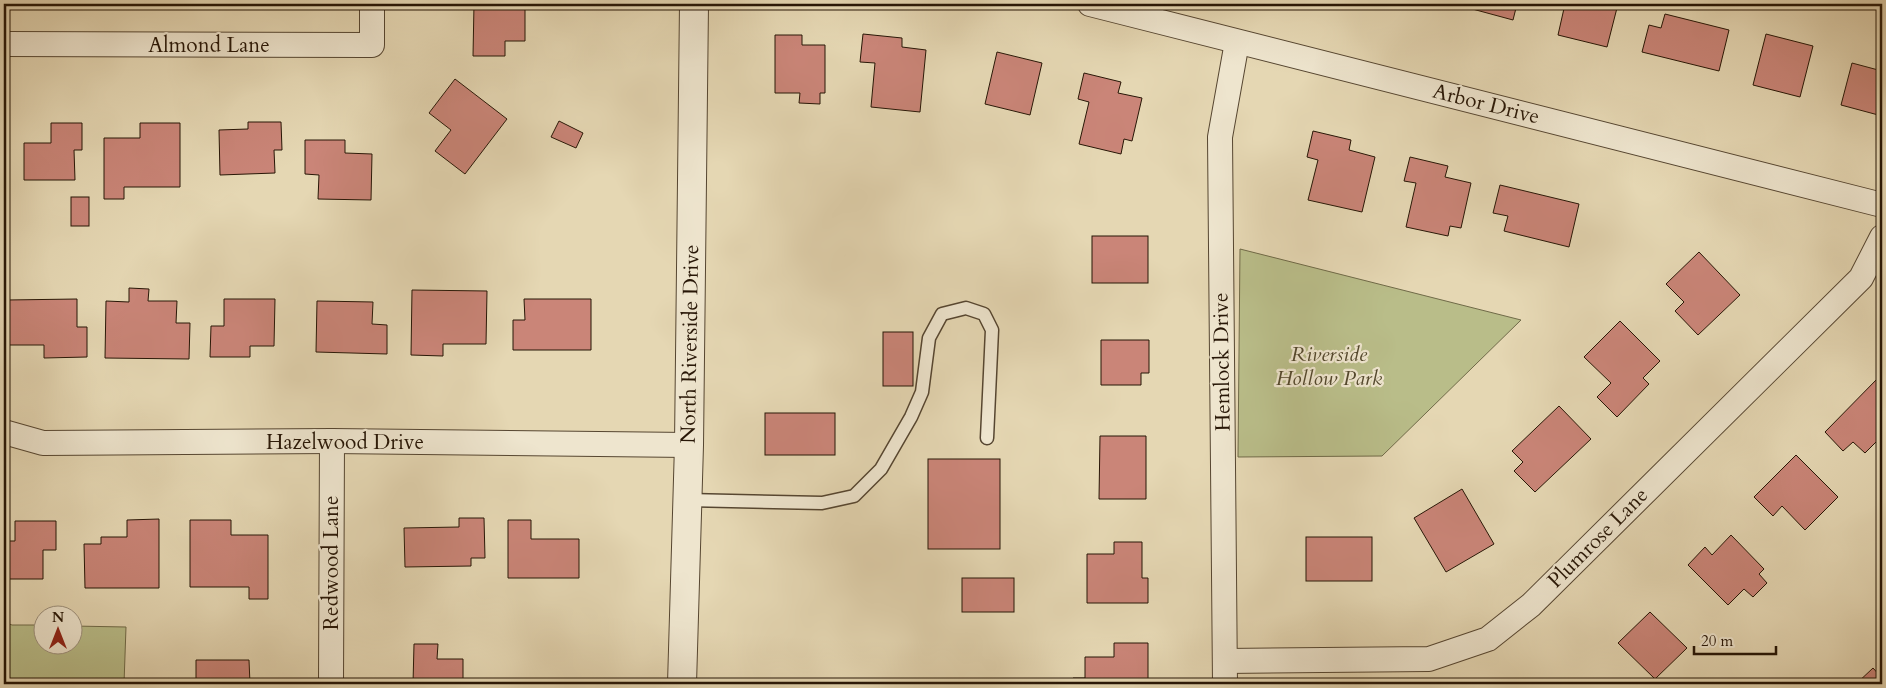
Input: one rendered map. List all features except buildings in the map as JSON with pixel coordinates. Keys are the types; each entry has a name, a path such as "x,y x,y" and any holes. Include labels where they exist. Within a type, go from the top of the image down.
{"street":[{"name":"Almond Lane","path":"4,44 372,45 372,4"},
{"name":"North Riverside Drive","path":"682,684 689,445 694,4"},
{"name":"Arbor Drive","path":"1090,4 1882,205"},
{"name":"Hemlock Drive","path":"1225,684 1220,137 1237,42"},
{"name":"Plumrose Lane","path":"1225,661 1429,660 1488,639 1531,605 1861,278 1882,237"},
{"name":"Hazelwood Drive","path":"4,432 43,444 332,441 689,445"},
{"name":"Redwood Lane","path":"331,684 332,441"}],"lane":[{"path":"687,500 822,503 854,496 881,468 911,418 922,392 929,338 942,314 966,308 984,314 992,330 987,438"}],"green space":[{"name":"Riverside Hollow Park","path":"1240,249 1521,320 1382,456 1238,457"},
{"path":"4,622 12,625 32,625 32,656 82,656 82,626 126,627 124,684 4,684"}]}
